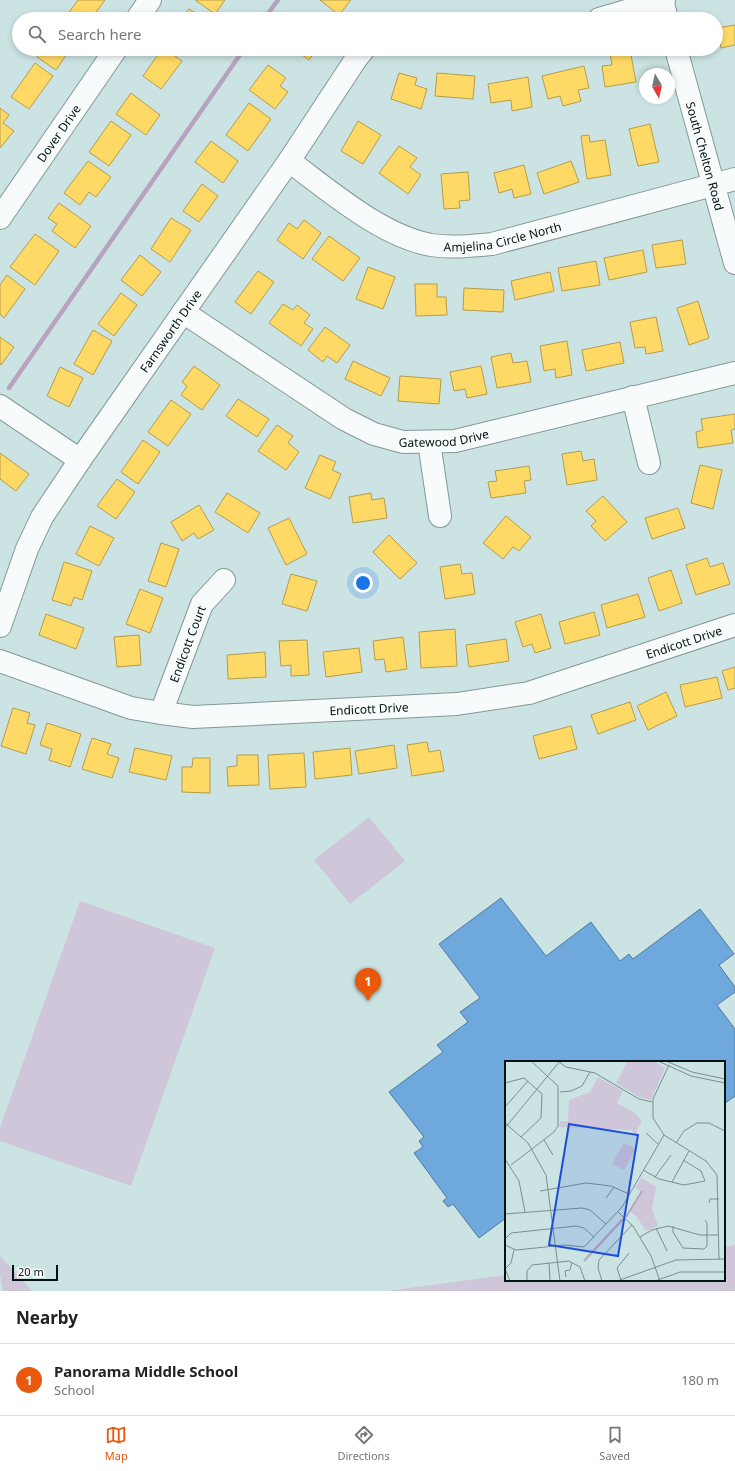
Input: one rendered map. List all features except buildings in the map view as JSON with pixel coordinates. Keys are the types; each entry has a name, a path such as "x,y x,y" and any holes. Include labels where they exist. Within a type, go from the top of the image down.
{"street":[{"path":"142,12 150,0"},
{"path":"632,12 664,5"},
{"name":"Dover Drive","path":"0,218 111,56"},
{"name":"Farnsworth Drive","path":"0,626 27,549 42,517 80,460 289,161 358,56"},
{"name":"South Chelton Road","path":"678,56 735,263"},
{"name":"Amjelina Circle North","path":"289,161 363,215 403,237 430,245 458,247 492,244 735,179"},
{"name":"Gatewood Drive","path":"183,312 344,419 374,434 403,442 455,441 735,373"},
{"path":"633,397 649,463"},
{"path":"0,406 80,460"},
{"path":"429,442 440,516"},
{"name":"Endicott Court","path":"161,713 202,604 224,580"},
{"name":"Endicott Drive","path":"0,661 131,708 193,717 457,704 494,699 528,693 735,625"}],"shaded area":[{"path":"369,817 405,861 350,904 314,860"},
{"path":"80,901 215,948 131,1186 0,1141 0,1128"},
{"path":"735,1245 735,1291 387,1291 505,1275 505,1281 725,1281 725,1247"},
{"path":"0,1256 32,1291 3,1291 0,1274"}],"waterway":[{"path":"269,12 278,0"},
{"path":"9,388 239,56"}],"place":[{"name":"Panorama Middle School","path":"368,1001"}]}
